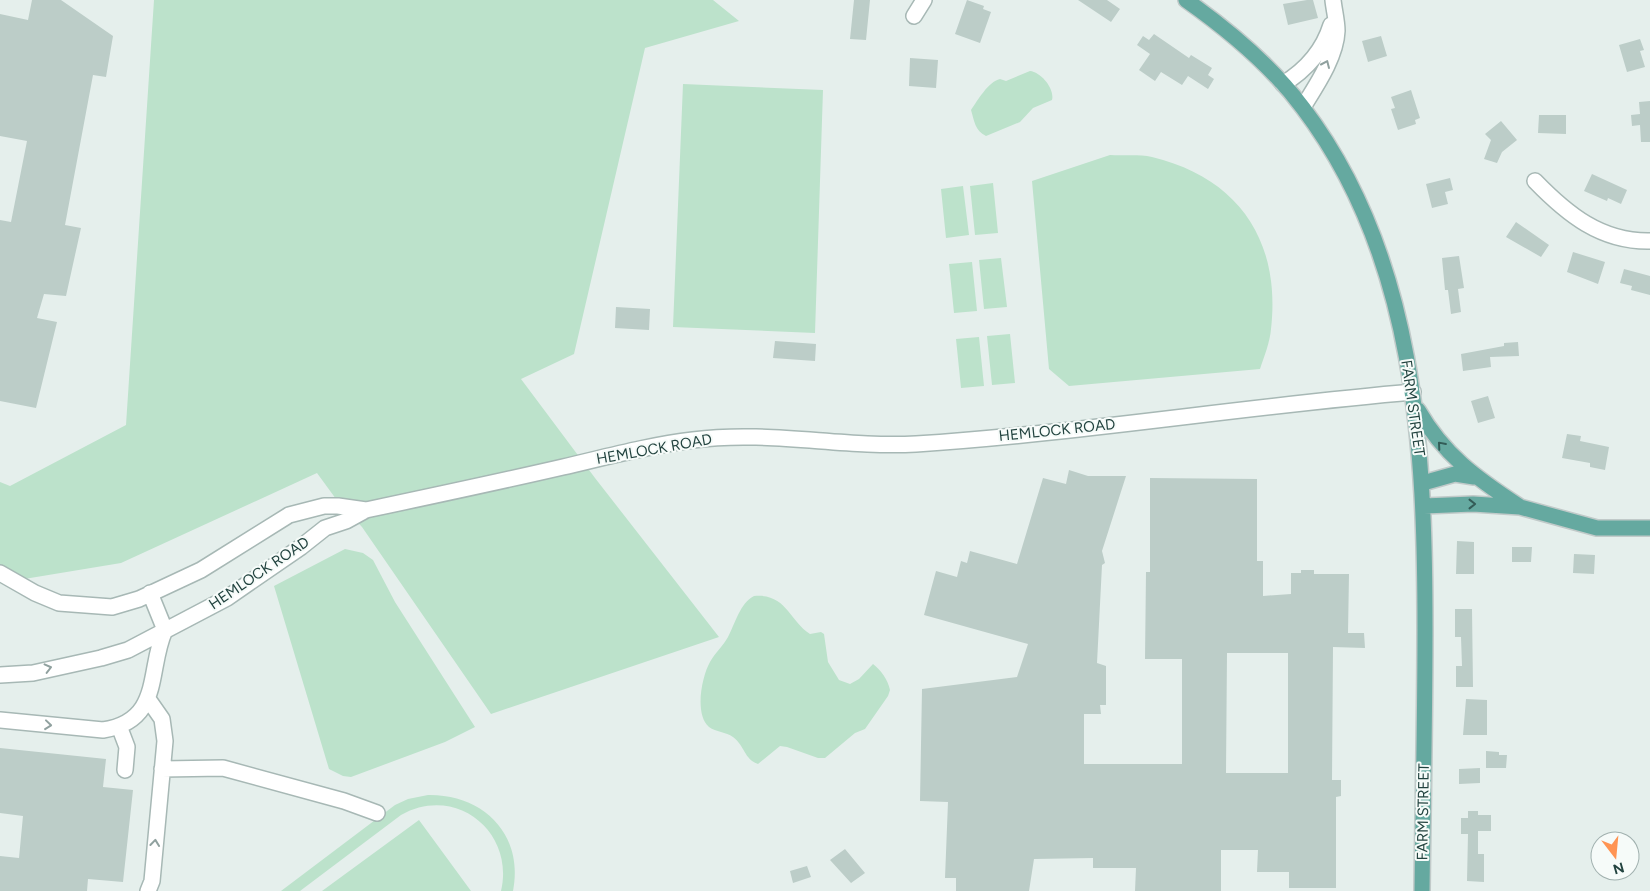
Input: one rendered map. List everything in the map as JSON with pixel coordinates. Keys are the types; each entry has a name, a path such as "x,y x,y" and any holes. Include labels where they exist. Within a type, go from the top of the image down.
{"main road":[{"name":"FARM STREET","path":"1186,0 1236,37 1283,84 1302,107 1348,178 1374,238 1393,295 1414,398 1423,482 1425,695 1422,891"},
{"path":"1414,398 1436,439 1475,477 1520,507"},
{"path":"1423,482 1455,474 1475,477"},
{"path":"1424,506 1473,504 1520,507 1598,528 1650,528"}],"street":[{"path":"914,16 924,0"},
{"path":"1283,84 1303,70 1319,50 1330,28 1333,6"},
{"path":"1302,107 1316,87 1334,45 1337,27 1333,6"},
{"path":"1535,181 1571,215 1596,230 1626,239 1650,241"},
{"name":"HEMLOCK ROAD","path":"0,675 33,672 101,658 128,650 251,582 325,528 346,521 366,510 697,439 744,437 846,443 914,444 1094,427 1202,413 1414,398"},
{"path":"0,573 35,593 59,603 112,608 201,570 288,515 324,506 366,510"},
{"path":"0,720 95,730 119,726 134,716 148,699 155,678 158,645 165,630 150,593"},
{"path":"148,699 158,710 164,725 152,881 148,891"},
{"path":"119,726 127,747 125,770"},
{"path":"162,769 223,768 344,801 377,813"}],"green space":[{"path":"154,0 713,0 739,21 645,48 574,354 521,379 595,478 719,637 491,714 362,527 336,499 317,473 121,563 0,583 0,482 10,486 126,425"},
{"path":"1030,71 1043,78 1049,86 1052,100 1033,108 1020,122 986,136 982,134 976,125 971,110 984,92 991,84 1000,79 1006,81"},
{"path":"683,84 823,90 815,333 673,327"},
{"path":"1110,155 1147,156 1183,167 1209,180 1231,197 1248,218 1261,241 1269,268 1272,297 1270,334 1260,369 1069,386 1049,369 1032,181"},
{"path":"993,183 998,233 975,235 970,186"},
{"path":"963,186 969,235 946,238 941,189"},
{"path":"1001,258 1007,307 984,309 979,260"},
{"path":"972,262 977,311 954,313 949,264"},
{"path":"1010,334 1015,383 992,385 987,336"},
{"path":"979,337 984,386 961,388 956,339"},
{"path":"345,549 363,553 373,560 395,602 475,727 445,742 351,777 343,776 329,769 274,586"},
{"path":"754,596 765,596 780,603 810,634 821,632 824,634 828,662 839,680 850,684 859,679 873,664 888,683 890,690 888,696 865,729 855,733 825,758 818,758 780,746 758,764 747,756 733,737 712,729 704,721 701,695 707,668 728,637 741,609"},
{"path":"428,795 448,796 466,802 482,810 495,821 505,835 512,852 515,870 513,891 501,891 503,870 499,850 490,833 477,819 461,810 442,806 422,807 401,815 300,891 281,891 395,805 408,799"},
{"path":"419,820 471,891 322,891"}],"building":[{"path":"32,0 61,0 113,36 106,77 93,75 65,225 81,228 66,296 44,294 37,318 57,322 36,408 0,401 0,220 11,222 27,141 0,136 0,14 28,20"},
{"path":"854,0 870,0 866,40 850,39"},
{"path":"967,0 984,6 983,9 991,12 980,43 955,34"},
{"path":"1078,0 1107,0 1120,9 1111,22"},
{"path":"1313,0 1318,18 1288,25 1283,4"},
{"path":"1154,34 1189,58 1191,55 1212,68 1208,75 1214,79 1208,89 1188,76 1182,85 1161,72 1155,81 1139,70 1150,54 1137,45 1143,36 1149,40"},
{"path":"1381,36 1387,56 1368,62 1362,41"},
{"path":"1640,39 1644,50 1640,51 1645,67 1627,72 1619,45"},
{"path":"910,58 938,60 936,88 909,86"},
{"path":"1411,90 1420,118 1415,120 1416,124 1398,130 1391,109 1395,108 1391,97"},
{"path":"1650,101 1650,142 1641,142 1640,125 1632,126 1631,115 1640,114 1639,102"},
{"path":"1539,115 1566,115 1566,134 1538,133"},
{"path":"1501,121 1517,140 1502,152 1497,163 1484,159 1491,140 1485,134"},
{"path":"1592,174 1627,190 1621,204 1608,198 1607,201 1584,191"},
{"path":"1450,178 1453,190 1445,192 1448,204 1432,208 1426,184"},
{"path":"1516,222 1549,245 1541,257 1506,237"},
{"path":"1573,252 1605,262 1598,284 1567,272"},
{"path":"1459,256 1464,288 1458,289 1461,312 1451,314 1448,290 1445,290 1442,258"},
{"path":"1624,269 1650,276 1650,295 1631,290 1632,286 1620,283"},
{"path":"616,307 650,309 649,330 615,328"},
{"path":"775,341 816,344 815,361 773,358"},
{"path":"1518,342 1519,356 1490,357 1491,367 1463,371 1461,354 1504,346 1504,343"},
{"path":"1488,396 1495,418 1478,423 1471,401"},
{"path":"1567,434 1581,436 1580,441 1609,447 1605,470 1590,467 1590,463 1562,458"},
{"path":"1069,470 1088,476 1126,476 1102,551 1105,563 1102,565 1097,663 1106,666 1106,705 1100,705 1101,714 1084,714 1084,764 1182,764 1182,659 1145,659 1146,572 1150,572 1150,478 1257,479 1257,561 1263,561 1263,596 1291,594 1291,573 1301,573 1301,570 1314,570 1314,574 1349,574 1348,633 1364,633 1365,648 1333,647 1332,780 1341,780 1341,796 1336,797 1336,888 1289,888 1289,872 1257,872 1258,850 1221,850 1221,891 1135,891 1136,868 1093,868 1093,858 1034,859 1029,891 956,891 956,878 945,878 948,802 920,801 922,689 1017,677 1028,644 924,615 936,571 957,577 961,561 967,563 970,551 1017,564 1043,478 1066,484","holes":["1227,653 1288,653 1288,773 1226,773"]},
{"path":"1457,541 1474,542 1474,574 1456,574"},
{"path":"1512,547 1532,547 1531,562 1512,562"},
{"path":"1574,554 1595,555 1594,574 1573,573"},
{"path":"1455,609 1472,609 1473,687 1456,687 1456,666 1462,666 1461,637 1455,637"},
{"path":"1466,699 1487,700 1487,735 1463,735"},
{"path":"0,748 106,759 103,787 133,790 123,882 88,879 87,891 0,891 0,856 19,858 23,816 0,813"},
{"path":"1486,751 1507,755 1506,768 1486,768"},
{"path":"1480,768 1480,783 1459,784 1459,769"},
{"path":"1468,811 1478,811 1478,815 1491,815 1491,831 1478,831 1478,854 1484,854 1484,882 1467,881 1468,834 1461,834 1461,818 1468,818"},
{"path":"845,849 865,873 851,883 830,860"},
{"path":"807,866 811,877 793,883 790,871"}]}
